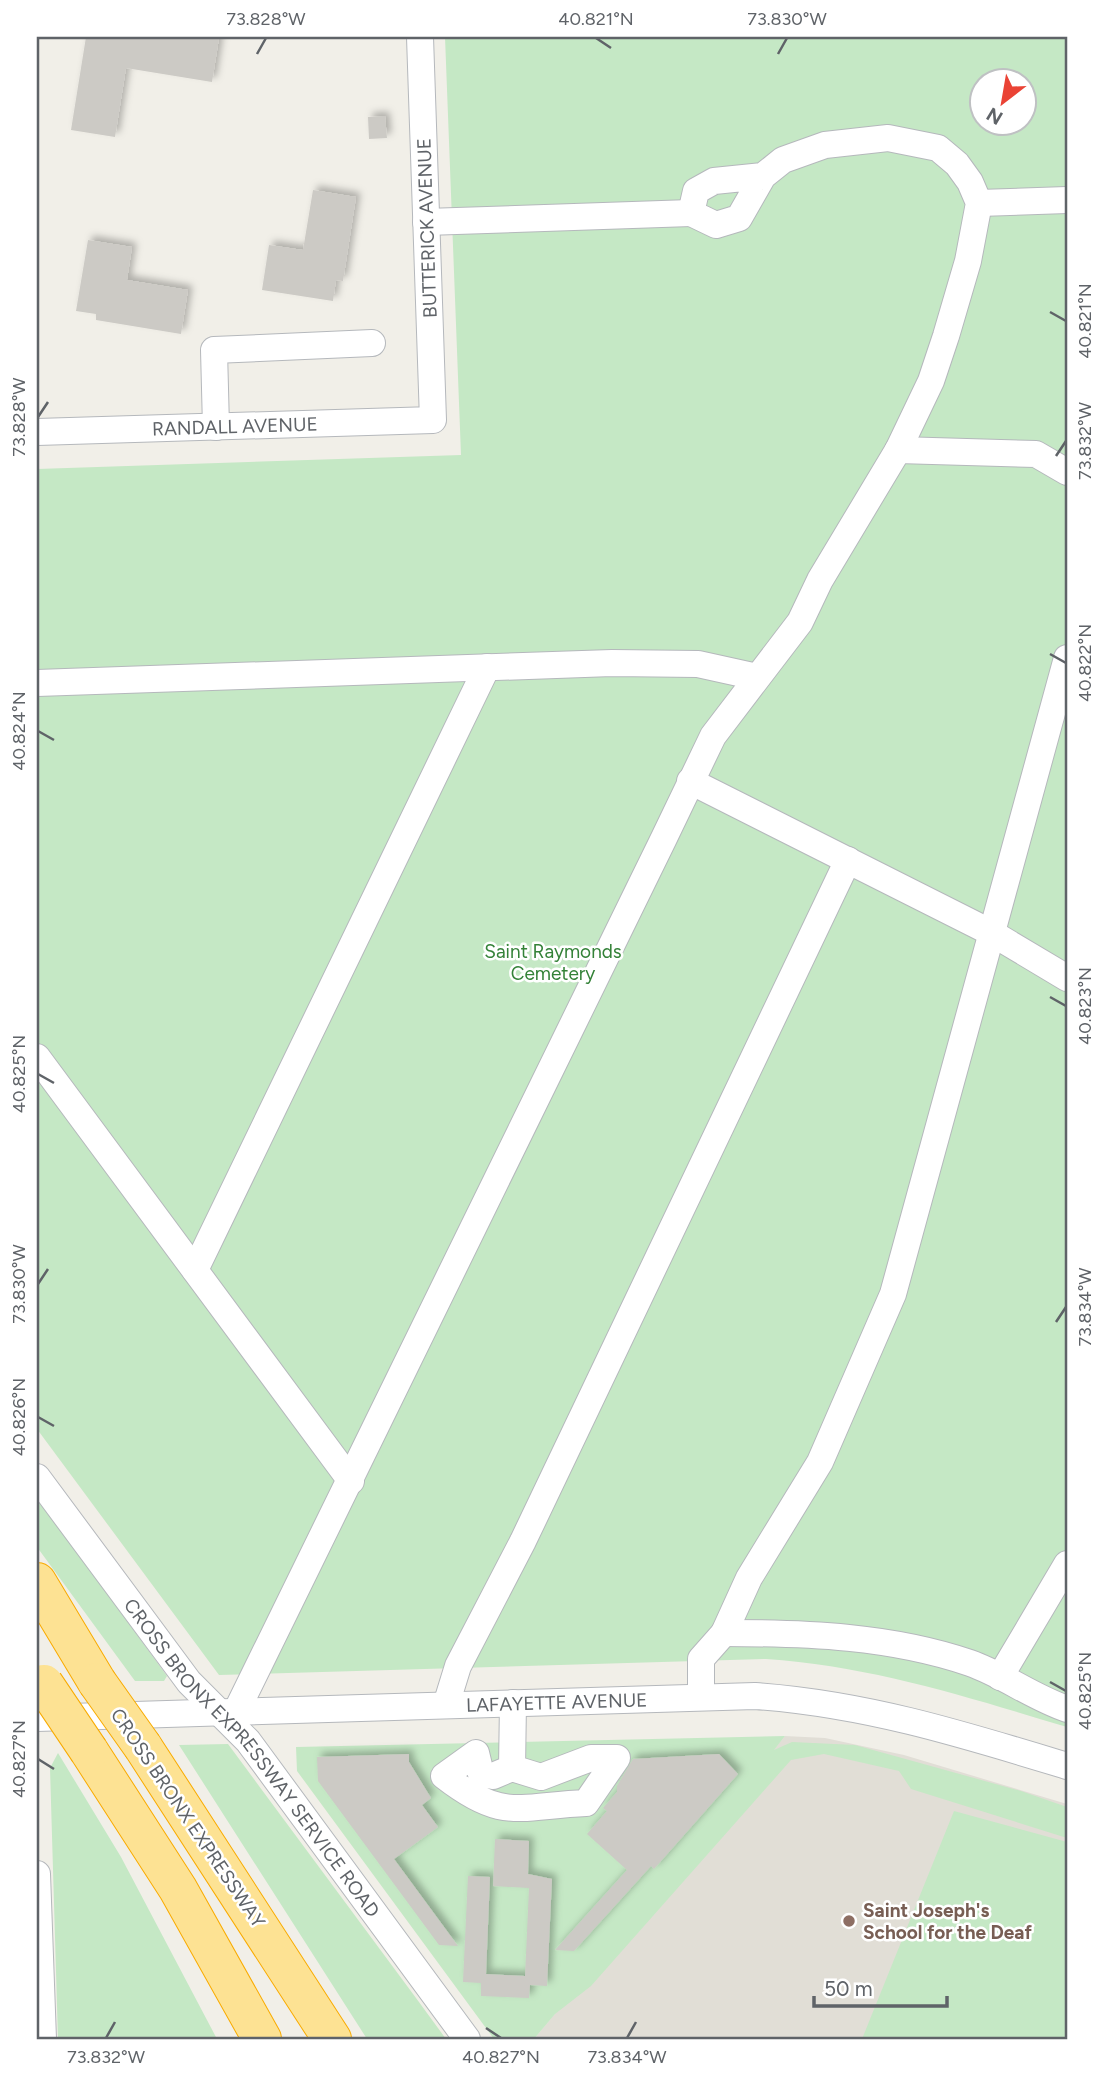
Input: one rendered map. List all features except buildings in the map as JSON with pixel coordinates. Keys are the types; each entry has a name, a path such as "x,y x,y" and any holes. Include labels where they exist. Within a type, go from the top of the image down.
{"highway":[{"path":"37,1582 97,1682"},
{"name":"CROSS BRONX EXPRESSWAY","path":"37,1601 143,1747 332,2039"},
{"path":"39,1692 89,1751 172,1880 224,1969 260,2039"}],"street":[{"name":"BUTTERICK AVENUE","path":"421,37 433,419"},
{"path":"228,1712 351,1480 713,736 800,622 821,580 898,450 931,381 947,336 968,261 979,203 971,182 957,164 938,148 888,138 825,145 783,160 763,176 739,218 716,225 691,213 426,222"},
{"path":"691,213 696,191 714,181 763,176"},
{"path":"979,203 1067,200"},
{"path":"216,427 214,350 372,344"},
{"name":"RANDALL AVENUE","path":"37,432 433,419"},
{"path":"898,450 1036,454 1067,472"},
{"path":"701,1697 701,1658 724,1633 749,1578 820,1462 893,1294 990,932 1061,709 1067,659"},
{"path":"37,683 487,667 698,664 757,677"},
{"path":"195,1270 487,667"},
{"path":"690,781 990,932 1067,978"},
{"path":"446,1705 458,1666 523,1541 848,860"},
{"path":"37,1057 351,1480"},
{"name":"CROSS BRONX EXPRESSWAY SERVICE ROAD","path":"37,1476 189,1682 228,1712 467,2039"},
{"path":"1000,1677 1067,1564"},
{"path":"724,1633 793,1633 888,1643 954,1658 1000,1677 1035,1698 1067,1709"},
{"name":"LAFAYETTE AVENUE","path":"39,1692 228,1712 755,1696 846,1706 933,1725 1067,1766"},
{"path":"512,1768 513,1703"},
{"path":"476,1753 481,1774 493,1776 512,1768 541,1777 550,1772 591,1758 617,1758 586,1803 550,1805 521,1811 491,1805 470,1796 444,1776 476,1753"},
{"path":"550,1772 550,1805"},
{"path":"37,1874 43,2039"}],"shaded area":[{"name":"Saint Joseph's School for the Deaf","path":"785,1736 825,1738 904,1755 1067,1804 1067,2039 534,2039"}],"green space":[{"name":"Saint Raymonds Cemetery","path":"445,37 1067,37 1067,1727 918,1684 843,1668 766,1659 219,1675 37,1429 37,469 461,455"},
{"path":"37,1497 167,1676 164,1681 135,1681 37,1547"},
{"path":"785,1736 774,1750 792,1742 855,1745 1021,1791 1067,1807 1067,1838 911,1789 899,1771 824,1754 791,1760 591,1986 555,2014 534,2039 494,2039 297,1771 296,1747"},
{"path":"228,1744 446,2039 367,2039 179,1745"},
{"path":"58,1753 121,1857 217,2039 58,2039 50,1768"},
{"path":"954,1811 1067,1842 1067,2039 862,2039"}],"place":[{"name":"Saint Joseph's School for the Deaf","path":"849,1921"}]}
